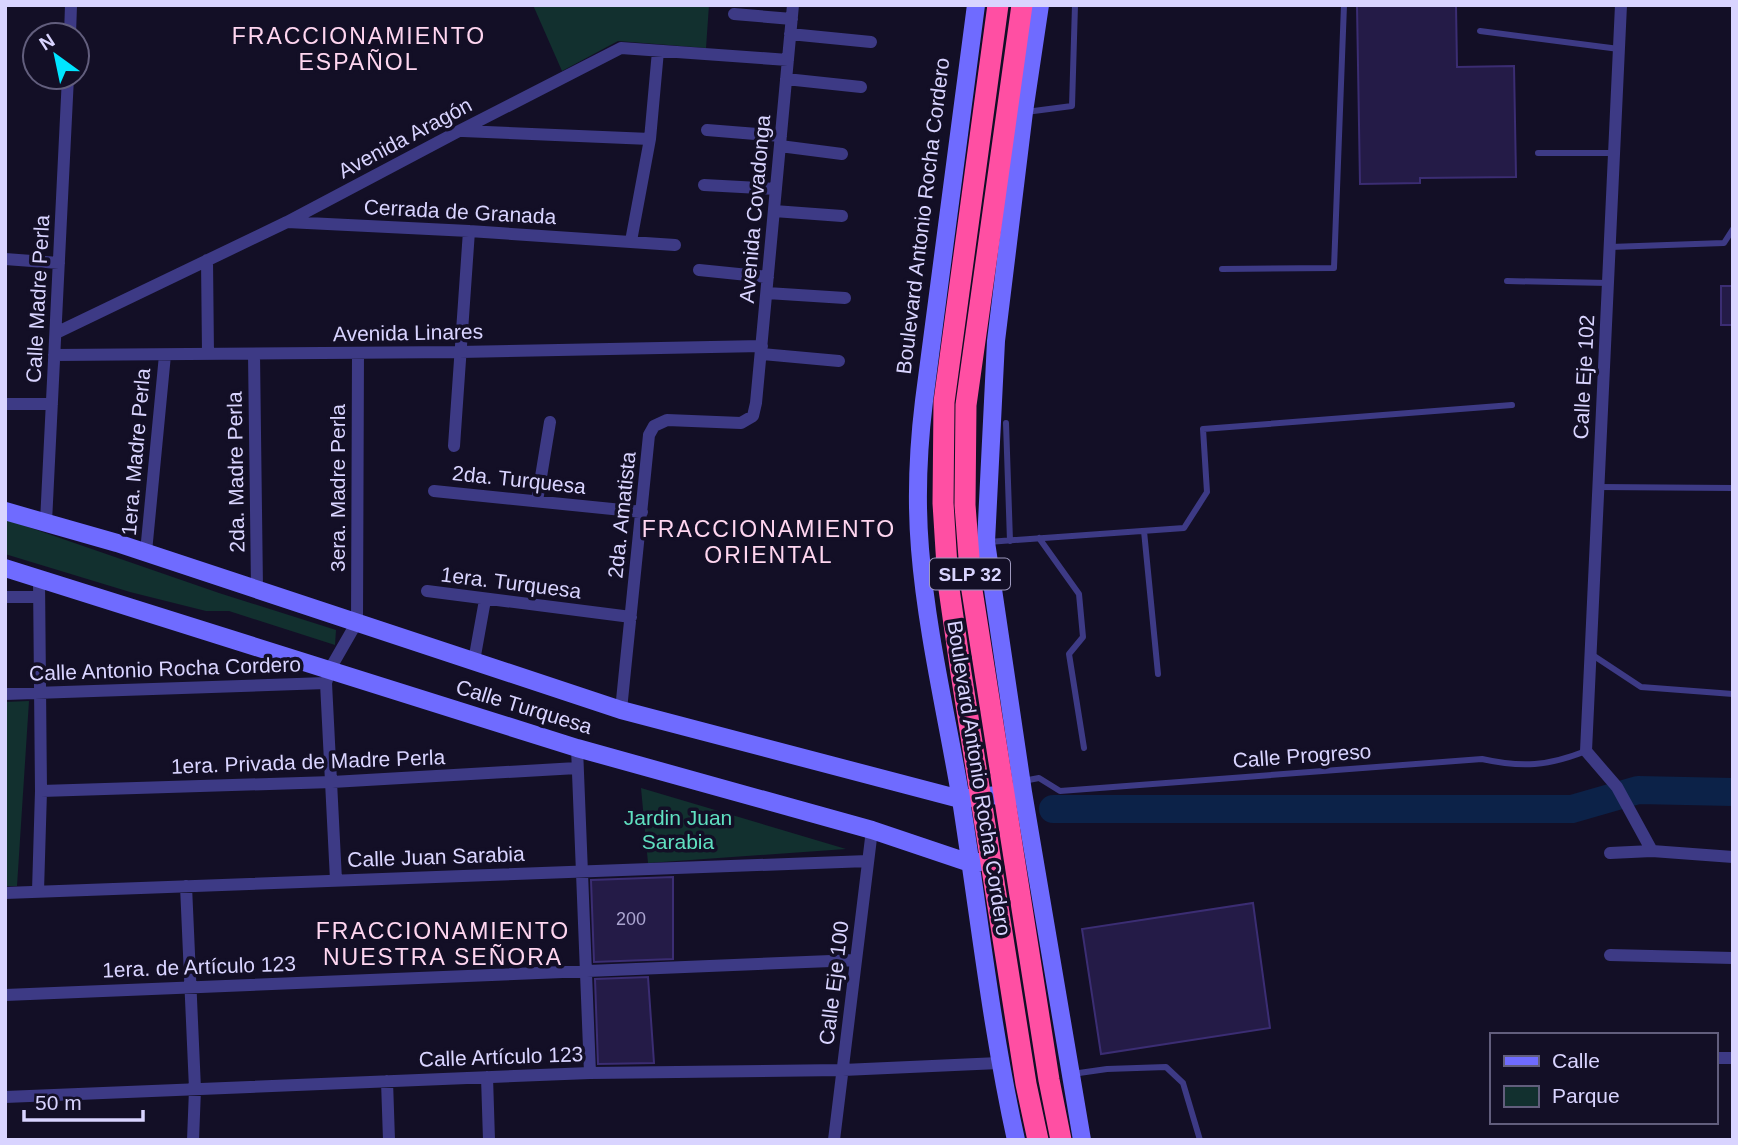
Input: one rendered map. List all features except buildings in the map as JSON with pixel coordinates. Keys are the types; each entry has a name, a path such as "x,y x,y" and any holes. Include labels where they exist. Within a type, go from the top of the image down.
{"highway":[{"name":"Boulevard Antonio Rocha Cordero","path":"998,5 944,402 943,503 948,582 961,673 1026,1084 1038,1140"},
{"name":"Boulevard Antonio Rocha Cordero","path":"1022,5 966,405 965,518 971,584 986,683 1049,1080 1061,1140"}],"main road":[{"name":"Boulevard Antonio Rocha Cordero","path":"976,5 920,437 920,548 923,583 960,799 999,1063 1016,1140"},
{"name":"Boulevard Antonio Rocha Cordero","path":"1040,5 996,341 989,542 1013,722 1082,1140"},
{"name":"Calle Turquesa","path":"5,511 146,552 621,710 960,799 1025,784"},
{"name":"Calle Turquesa","path":"5,568 39,588 205,633 328,676 872,830 970,863 1034,855"},
{"path":"949,732 956,746 965,753 986,756 1005,746 1011,737 1013,722"},
{"path":"980,939 983,918 997,904 1007,901 1017,900 1035,908 1046,927"}],"street":[{"name":"Avenida Covadonga","path":"753,416 793,5"},
{"name":"Calle Eje 102","path":"1586,751 1621,5"},
{"path":"734,14 792,19"},
{"path":"790,34 871,41"},
{"name":"Avenida Aragón","path":"56,333 287,222 621,48 788,60"},
{"path":"631,241 650,139 658,51"},
{"path":"786,79 861,87"},
{"name":"Calle Madre Perla","path":"46,523 67,91"},
{"path":"707,130 842,154"},
{"path":"459,131 650,139"},
{"path":"704,186 776,189"},
{"path":"774,211 842,216"},
{"name":"Cerrada de Granada","path":"287,222 469,230 675,245"},
{"path":"454,446 469,230"},
{"path":"5,259 59,264"},
{"path":"207,260 208,354"},
{"path":"699,270 768,276"},
{"path":"767,293 845,298"},
{"name":"Avenida Linares","path":"54,355 761,350 839,360"},
{"name":"3era. Madre Perla","path":"357,622 358,353"},
{"name":"2da. Madre Perla","path":"254,354 257,589"},
{"name":"1era. Madre Perla","path":"146,552 164,355"},
{"path":"5,404 52,404"},
{"name":"2da. Amatista","path":"621,710 649,435 654,426 667,420 741,424 753,416"},
{"path":"537,501 550,422"},
{"name":"2da. Turquesa","path":"435,491 642,512"},
{"path":"5,597 39,588 41,791 38,891"},
{"name":"1era. Turquesa","path":"427,591 631,617"},
{"path":"474,661 485,600"},
{"path":"336,880 328,676 357,622"},
{"name":"Calle Antonio Rocha Cordero","path":"5,694 328,676"},
{"path":"577,748 590,1073"},
{"path":"1586,751 1617,786 1652,851"},
{"name":"1era. Privada de Madre Perla","path":"41,791 332,782 577,768"},
{"name":"Calle Eje 100","path":"834,1140 872,830"},
{"path":"1610,853 1652,851 1733,857"},
{"name":"Calle Juan Sarabia","path":"5,893 868,861"},
{"path":"186,886 195,1089 193,1140"},
{"path":"1610,955 1733,958"},
{"name":"1era. de Artículo 123","path":"5,995 856,960"},
{"name":"Calle Artículo 123","path":"5,1097 590,1073 843,1070 999,1063"},
{"path":"487,1077 489,1140"},
{"path":"387,1081 389,1140"}],"lane":[{"path":"1024,112 1072,106 1075,5"},
{"path":"1222,269 1334,268 1344,5"},
{"path":"1480,31 1619,49"},
{"path":"1538,153 1614,153"},
{"path":"1610,247 1724,243 1733,229"},
{"path":"1507,281 1608,283"},
{"path":"1025,784 989,542 1184,527 1206,492 1203,429 1512,405"},
{"path":"1006,423 1010,541"},
{"path":"1599,487 1733,488"},
{"path":"1144,531 1158,674"},
{"path":"1039,538 1079,594 1083,637 1069,654 1084,748"},
{"path":"1591,654 1641,687 1733,694"},
{"name":"Calle Progreso","path":"1025,784 1039,778 1060,791 1482,760 1512,766 1560,762 1586,751"},
{"path":"1070,1074 1108,1069 1166,1067 1183,1083 1200,1140"}],"green space":[{"path":"533,5 709,5 706,48 618,41 562,71"},
{"path":"5,519 219,593 336,630 335,645 229,611 206,611 130,592 5,554"},
{"path":"29,701 17,886 5,886 5,702"},
{"name":"Jardin Juan Sarabia","path":"641,788 846,849 648,863"}],"waterway":[{"path":"1053,809 1572,809 1638,790 1733,792"}],"district":[{"name":"FRACCIONAMIENTO ESPAÑOL","path":"359,49"},
{"name":"FRACCIONAMIENTO ORIENTAL","path":"769,542"},
{"name":"FRACCIONAMIENTO NUESTRA SEÑORA","path":"443,944"}]}
